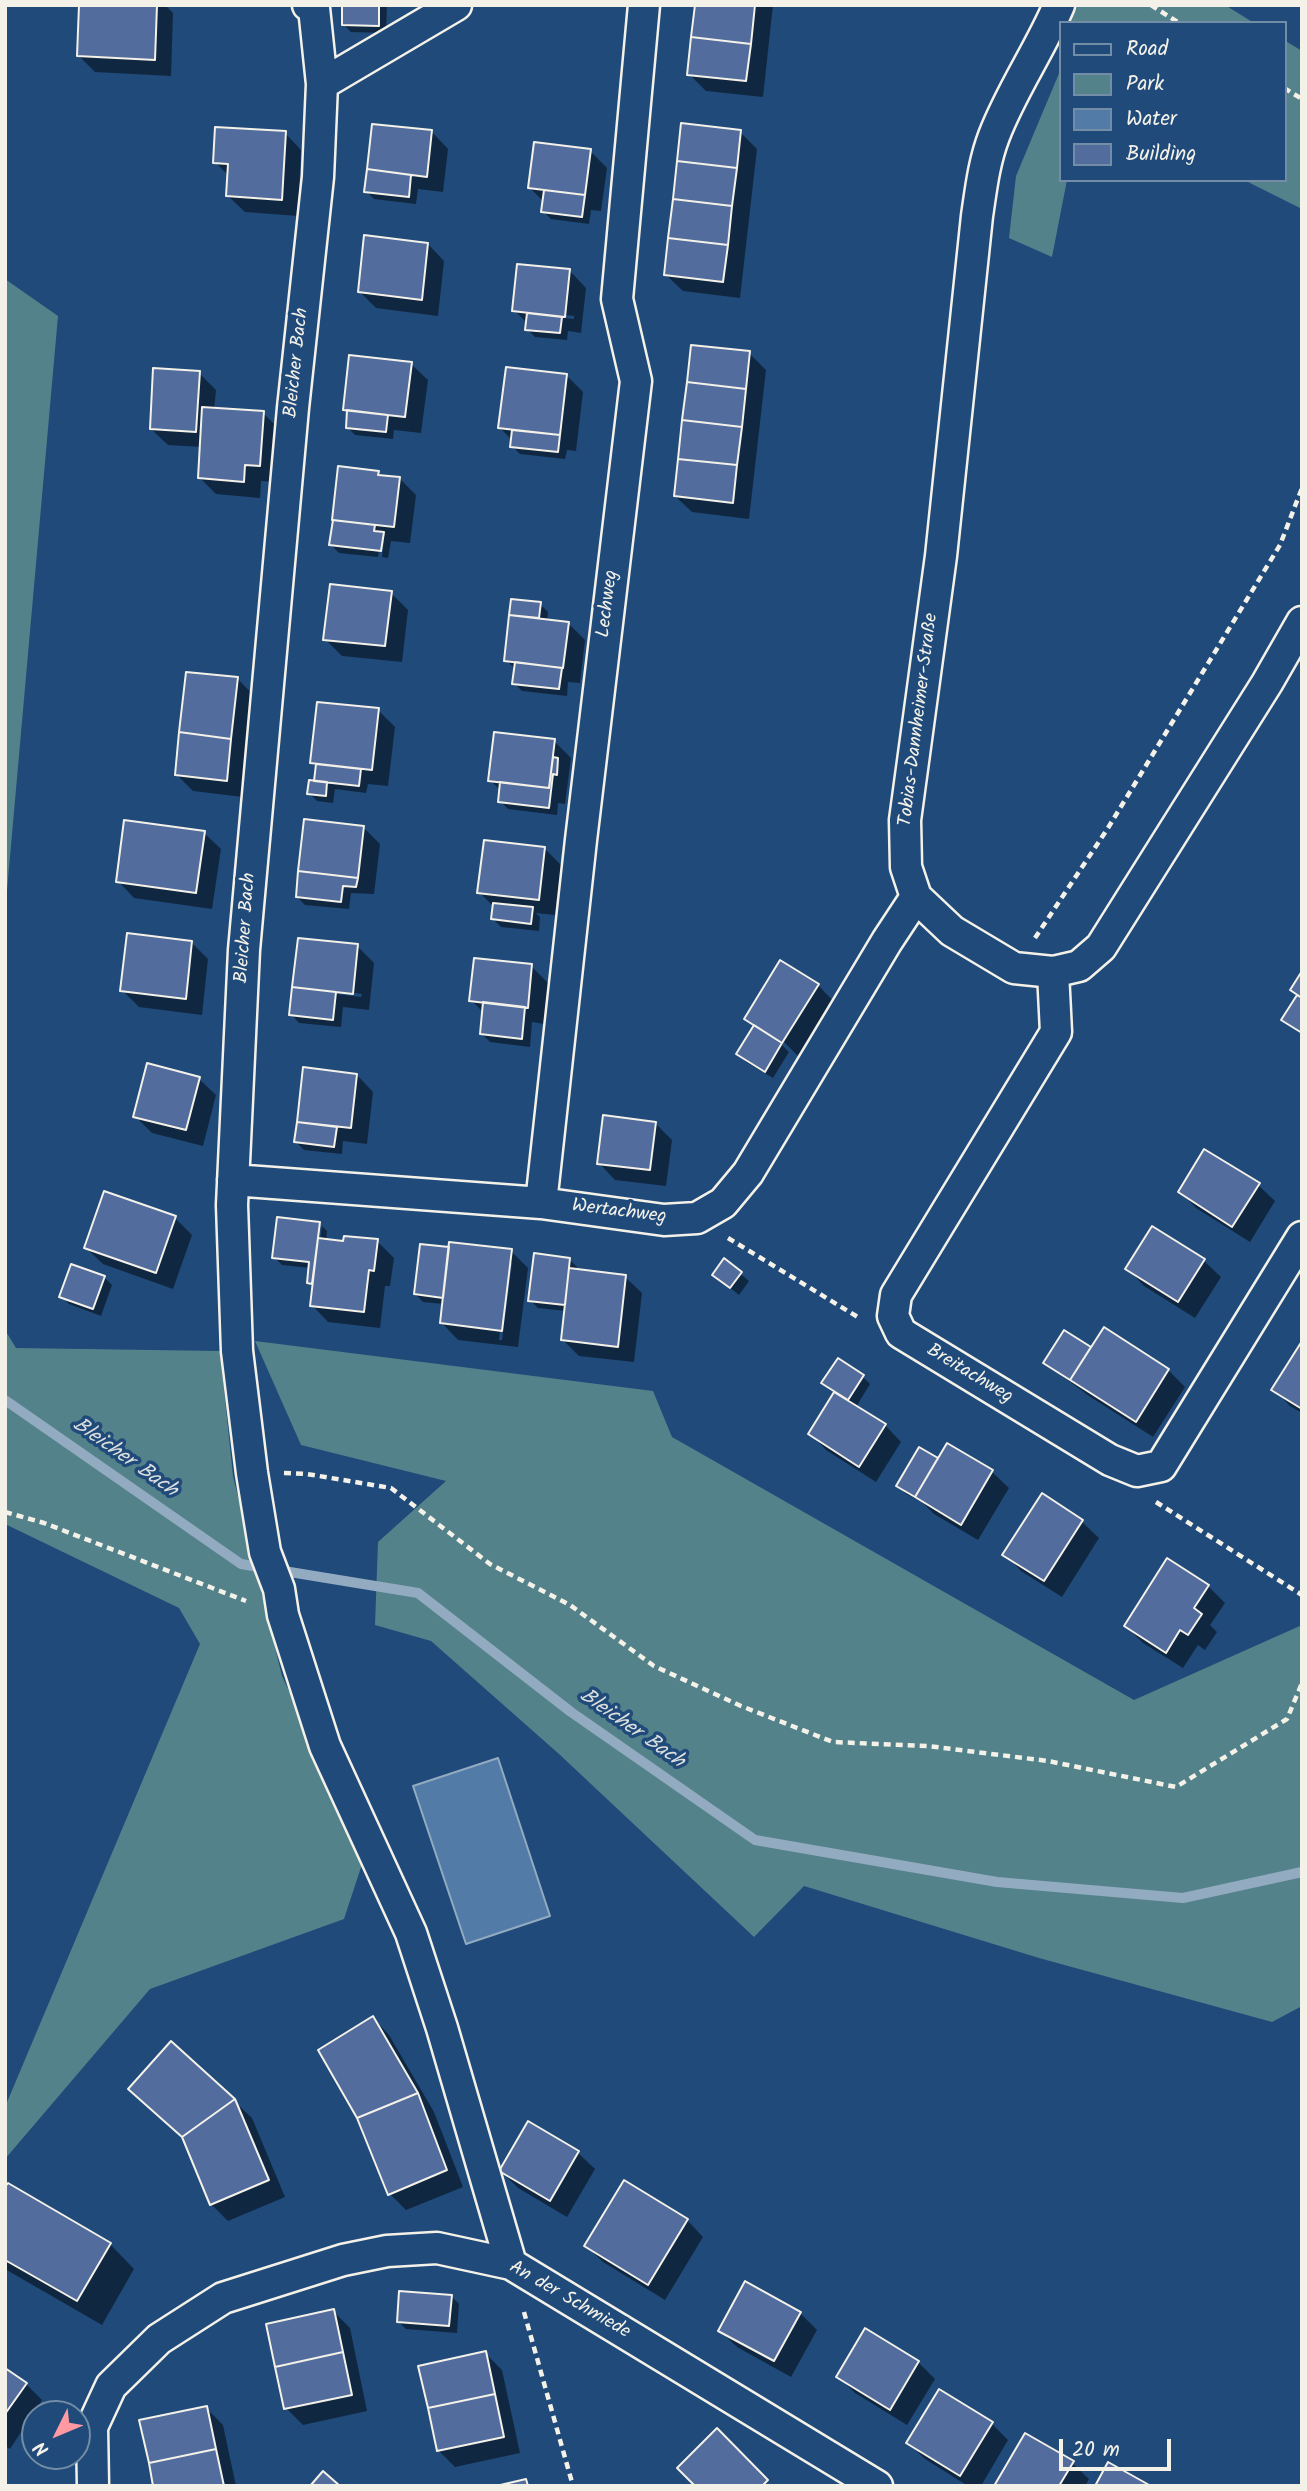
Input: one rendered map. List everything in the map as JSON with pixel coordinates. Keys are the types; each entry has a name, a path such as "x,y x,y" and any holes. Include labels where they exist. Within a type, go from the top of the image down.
{"street":[{"name":"Bleicher Bach","path":"307,5 314,9 322,84 318,177 291,435 244,950 233,1180 237,1351 265,1552 325,1746 411,1933 442,2028 511,2264"},
{"path":"322,84 456,5"},
{"name":"Lechweg","path":"541,1203 636,381 617,299 644,5"},
{"name":"Tobias-Dannheimer-Straße","path":"1059,5 1048,32 994,135 985,166 979,203 941,556 905,820 906,867 916,897 952,931 1014,968 1053,972 1079,966 1101,947 1268,683 1302,622"},
{"name":"Wertachweg","path":"233,1180 541,1203 664,1220 697,1218 723,1203 748,1173 916,897"},
{"path":"893,1316 896,1296 1056,1032 1053,972"},
{"path":"1137,1471 1161,1466 1302,1237"},
{"name":"Breitachweg","path":"893,1316 901,1333 1110,1460 1137,1471"},
{"name":"An der Schmiede","path":"93,2486 92,2427 111,2386 159,2339 223,2298 343,2260 387,2251 437,2248 511,2264 877,2486"}],"path":[{"path":"1151,5 1176,21"},
{"path":"1286,89 1302,99"},
{"path":"1014,968 1108,828 1280,545 1302,488"},
{"path":"697,1218 859,1319 893,1316"},
{"path":"1137,1471 1155,1501 1302,1594"},
{"path":"252,1473 307,1474 391,1488 490,1564 570,1605 654,1666 741,1706 833,1742 928,1746 1048,1761 1177,1787 1287,1719 1302,1684"},
{"path":"5,1512 281,1602"},
{"path":"511,2264 573,2486"}],"green space":[{"path":"1059,5 1225,5 1251,21 1071,21"},
{"path":"1286,41 1302,51 1302,209 1248,182 1286,182"},
{"path":"1058,76 1058,182 1067,182 1052,257 1009,238 1016,176"},
{"path":"5,279 58,316 5,913"},
{"path":"5,1330 16,1348 220,1351 233,1476 282,1676 365,1855 344,1919 150,1989 5,2159 5,2107 200,1644 179,1608 5,1524"},
{"path":"255,1341 653,1391 672,1437 1134,1700 1302,1625 1302,2006 1272,2022 1039,1958 804,1886 754,1937 559,1754 431,1641 375,1625 378,1542 446,1481 301,1445"}],"water":[{"path":"498,1758 550,1916 466,1944 413,1786"}],"building":[{"path":"79,5 157,5 155,60 77,56"},
{"path":"342,5 379,5 379,26 342,25"},
{"path":"695,5 755,5 751,44 691,37"},
{"path":"691,37 751,44 746,81 687,75"},
{"path":"681,123 741,130 737,168 677,161"},
{"path":"372,124 432,130 427,177 367,169"},
{"path":"215,127 286,131 282,200 226,196 228,164 213,163"},
{"path":"534,142 591,149 585,195 528,188"},
{"path":"677,161 737,168 732,206 673,199"},
{"path":"367,169 411,175 409,197 364,192"},
{"path":"544,190 585,195 582,217 541,212"},
{"path":"673,199 732,206 728,245 668,238"},
{"path":"364,235 428,243 422,300 358,292"},
{"path":"668,238 728,245 723,282 664,275"},
{"path":"517,264 570,269 565,317 512,311"},
{"path":"527,313 562,317 560,333 525,330"},
{"path":"691,345 750,351 746,389 687,382"},
{"path":"349,355 412,362 405,417 343,410"},
{"path":"506,367 567,374 560,435 498,428"},
{"path":"153,368 200,371 196,432 150,429"},
{"path":"687,382 746,389 742,427 682,420"},
{"path":"202,407 264,411 260,466 245,465 244,482 198,478"},
{"path":"347,410 388,415 386,432 346,428"},
{"path":"682,420 742,427 737,465 678,459"},
{"path":"512,430 560,435 558,452 510,447"},
{"path":"678,459 737,465 733,503 674,496"},
{"path":"338,466 379,471 378,475 400,477 394,527 332,520"},
{"path":"333,520 375,525 374,531 384,532 381,551 329,545"},
{"path":"330,584 392,591 385,646 323,640"},
{"path":"511,599 541,602 539,618 509,615"},
{"path":"509,615 569,622 563,668 504,661"},
{"path":"515,662 562,668 559,689 512,684"},
{"path":"186,672 238,677 231,739 179,732"},
{"path":"317,702 379,708 372,770 310,763"},
{"path":"179,732 231,739 227,781 175,775"},
{"path":"494,732 555,739 549,788 488,781"},
{"path":"553,757 558,758 557,775 553,774 549,808 498,802 500,782 549,788"},
{"path":"316,764 361,769 359,786 314,781"},
{"path":"309,780 327,782 326,796 307,794"},
{"path":"304,819 364,826 358,878 298,871"},
{"path":"124,820 205,831 196,893 116,882"},
{"path":"484,840 545,847 539,900 477,893"},
{"path":"298,871 358,878 356,887 343,886 341,902 296,897"},
{"path":"493,903 533,907 531,924 491,919"},
{"path":"127,933 192,941 186,999 120,991"},
{"path":"298,938 358,944 353,994 292,987"},
{"path":"474,958 532,964 528,1008 469,1001"},
{"path":"780,960 819,984 782,1043 744,1019"},
{"path":"1302,971 1302,998 1290,990"},
{"path":"292,987 336,992 333,1020 289,1015"},
{"path":"1297,995 1302,998 1302,1033 1281,1020"},
{"path":"483,1002 525,1007 522,1039 480,1034"},
{"path":"754,1025 782,1043 765,1072 736,1054"},
{"path":"147,1063 200,1077 186,1130 133,1117"},
{"path":"303,1067 357,1074 351,1128 297,1122"},
{"path":"603,1115 656,1122 650,1170 597,1164"},
{"path":"297,1122 337,1127 334,1147 294,1142"},
{"path":"1204,1149 1260,1183 1232,1227 1178,1192"},
{"path":"104,1191 176,1216 156,1273 84,1248"},
{"path":"277,1217 320,1222 312,1284 307,1283 309,1262 272,1258"},
{"path":"1152,1226 1205,1259 1178,1302 1125,1269"},
{"path":"344,1236 378,1239 374,1271 369,1270 364,1312 310,1306 318,1238 343,1241"},
{"path":"449,1242 512,1249 502,1331 440,1323"},
{"path":"420,1244 449,1247 443,1298 414,1294"},
{"path":"534,1253 570,1258 565,1305 528,1301"},
{"path":"724,1258 742,1272 730,1288 712,1275"},
{"path":"71,1264 105,1276 93,1309 59,1297"},
{"path":"569,1268 626,1275 618,1347 561,1340"},
{"path":"1104,1327 1169,1369 1136,1422 1070,1380"},
{"path":"1064,1330 1091,1347 1070,1380 1043,1363"},
{"path":"1302,1341 1302,1409 1271,1390"},
{"path":"838,1358 864,1375 848,1400 821,1383"},
{"path":"834,1392 886,1424 859,1467 808,1434"},
{"path":"947,1443 993,1470 961,1525 915,1497"},
{"path":"919,1447 938,1458 915,1497 896,1486"},
{"path":"1042,1493 1083,1520 1044,1581 1002,1555"},
{"path":"1167,1558 1209,1585 1194,1608 1202,1614 1188,1635 1180,1630 1166,1653 1124,1626"},
{"path":"373,2016 418,2093 357,2118 318,2050"},
{"path":"171,2041 235,2099 182,2137 128,2089"},
{"path":"418,2093 447,2170 388,2195 357,2118"},
{"path":"235,2099 269,2180 210,2205 182,2137"},
{"path":"528,2121 579,2151 550,2201 499,2171"},
{"path":"624,2180 688,2219 648,2285 584,2246"},
{"path":"8,2183 111,2243 77,2301 5,2260 5,2187"},
{"path":"745,2281 801,2312 774,2361 718,2331"},
{"path":"399,2291 452,2295 449,2326 397,2322"},
{"path":"334,2309 343,2352 275,2367 266,2324"},
{"path":"865,2328 919,2361 890,2410 836,2377"},
{"path":"486,2351 495,2394 428,2408 418,2366"},
{"path":"343,2352 352,2395 284,2409 275,2367"},
{"path":"5,2368 27,2383 5,2414"},
{"path":"939,2389 993,2422 960,2476 906,2443"},
{"path":"495,2394 504,2437 437,2451 428,2408"},
{"path":"207,2406 216,2449 149,2463 139,2420"},
{"path":"717,2428 768,2480 762,2486 695,2486 677,2468"},
{"path":"1025,2433 1074,2461 1059,2486 994,2486"},
{"path":"216,2449 224,2486 153,2486 149,2463"},
{"path":"1108,2462 1151,2486 1095,2486"},
{"path":"323,2471 340,2486 310,2486"},
{"path":"526,2479 528,2486 496,2486"}],"waterway":[{"name":"Bleicher Bach","path":"5,1400 241,1564 418,1593 571,1712 755,1840 997,1882 1183,1898 1302,1872"}]}
